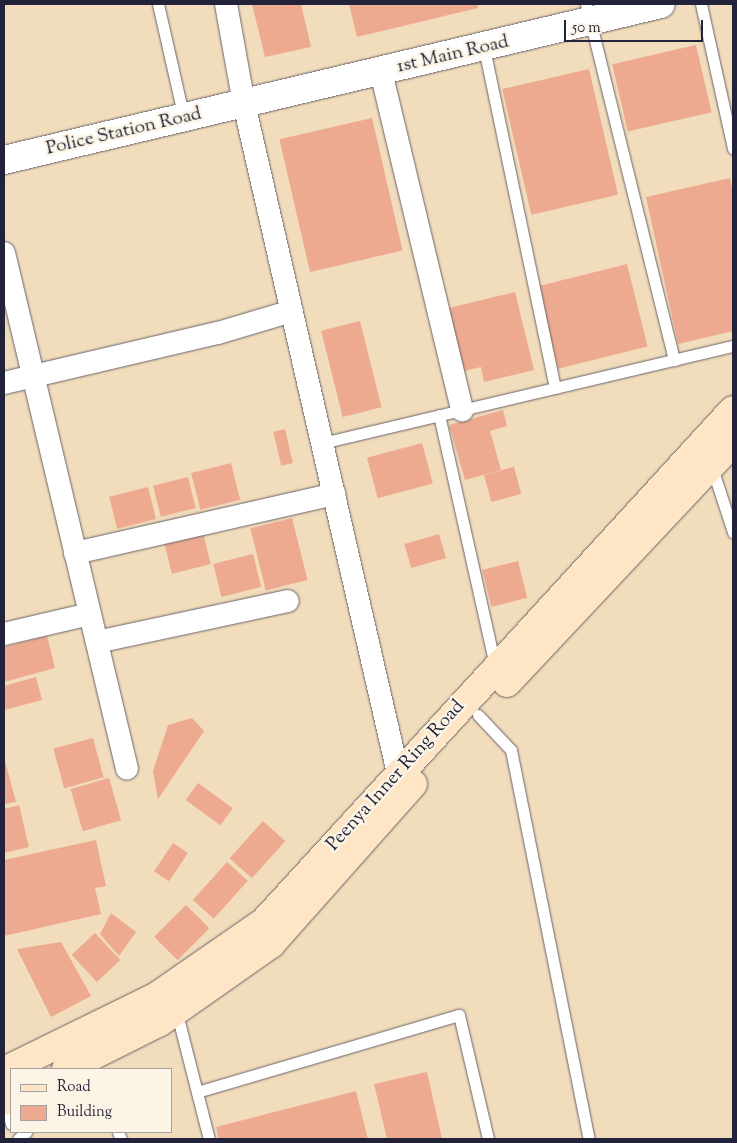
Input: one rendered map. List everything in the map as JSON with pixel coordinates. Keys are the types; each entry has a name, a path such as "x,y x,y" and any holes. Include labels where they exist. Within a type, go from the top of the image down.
{"main road":[{"name":"Peenya Inner Ring Road","path":"171,1000 264,922 733,410"},
{"name":"Peenya Inner Ring Road","path":"67,1068 171,1000 271,944 478,715 733,442"},
{"name":"Peenya Inner Ring Road","path":"18,1068 89,1053"}],"street":[{"path":"226,4 244,104 398,774"},
{"name":"1st Main Road","path":"244,104 484,48 588,13 661,4"},
{"path":"381,72 462,410"},
{"name":"Police Station Road","path":"4,160 244,104"},
{"path":"4,253 7,277 34,377 127,769"},
{"path":"4,384 292,311"},
{"path":"75,553 334,494"},
{"path":"97,642 288,601"},
{"path":"4,634 90,614"}],"lane":[{"path":"158,4 184,118"},
{"path":"701,4 733,148"},
{"path":"588,13 674,360"},
{"path":"484,48 556,388"},
{"path":"322,443 733,346"},
{"path":"439,415 495,668"},
{"path":"711,465 733,532"},
{"path":"478,715 511,750 589,1139"},
{"path":"171,1000 210,1139"},
{"path":"197,1092 459,1015 488,1139"},
{"path":"4,1101 10,1121"}],"building":[{"path":"252,4 301,4 311,47 265,57"},
{"path":"349,4 477,4 478,8 357,37"},
{"path":"696,45 712,112 628,132 612,64"},
{"path":"589,69 618,195 531,215 502,89"},
{"path":"372,118 403,251 310,272 279,139"},
{"path":"730,178 733,193 733,331 678,344 646,197"},
{"path":"627,264 648,346 558,369 538,286"},
{"path":"515,292 534,370 484,382 481,367 464,371 449,308"},
{"path":"360,321 382,407 343,417 321,331"},
{"path":"503,410 507,426 490,431 501,470 465,480 449,425"},
{"path":"285,429 293,463 281,466 273,432"},
{"path":"422,443 433,484 378,498 367,458"},
{"path":"231,463 240,500 200,510 191,473"},
{"path":"514,467 521,494 491,502 484,475"},
{"path":"188,477 196,508 161,517 153,486"},
{"path":"148,487 156,519 117,529 109,497"},
{"path":"292,518 307,580 266,591 250,528"},
{"path":"203,533 211,564 172,574 164,543"},
{"path":"439,534 446,558 411,568 404,544"},
{"path":"253,554 261,587 221,597 213,564"},
{"path":"518,561 527,598 491,607 482,570"},
{"path":"47,636 55,668 4,682 4,647"},
{"path":"36,677 42,700 4,710 4,686"},
{"path":"192,718 204,731 158,799 153,771 168,725"},
{"path":"93,738 104,778 64,788 53,749"},
{"path":"4,757 16,802 4,804"},
{"path":"109,778 121,820 83,831 71,789"},
{"path":"198,783 233,808 220,825 186,800"},
{"path":"19,805 29,847 4,853 4,809"},
{"path":"263,821 285,841 252,878 230,858"},
{"path":"96,840 106,886 95,888 101,914 4,936 4,860"},
{"path":"173,843 188,853 169,881 154,871"},
{"path":"227,862 248,881 214,919 193,900"},
{"path":"186,905 209,928 178,960 154,937"},
{"path":"111,913 136,932 119,956 100,934"},
{"path":"95,933 120,960 97,982 72,955"},
{"path":"61,942 91,996 51,1017 17,949"},
{"path":"427,1072 442,1139 387,1139 374,1084"},
{"path":"356,1091 368,1139 219,1139 216,1127"}]}
